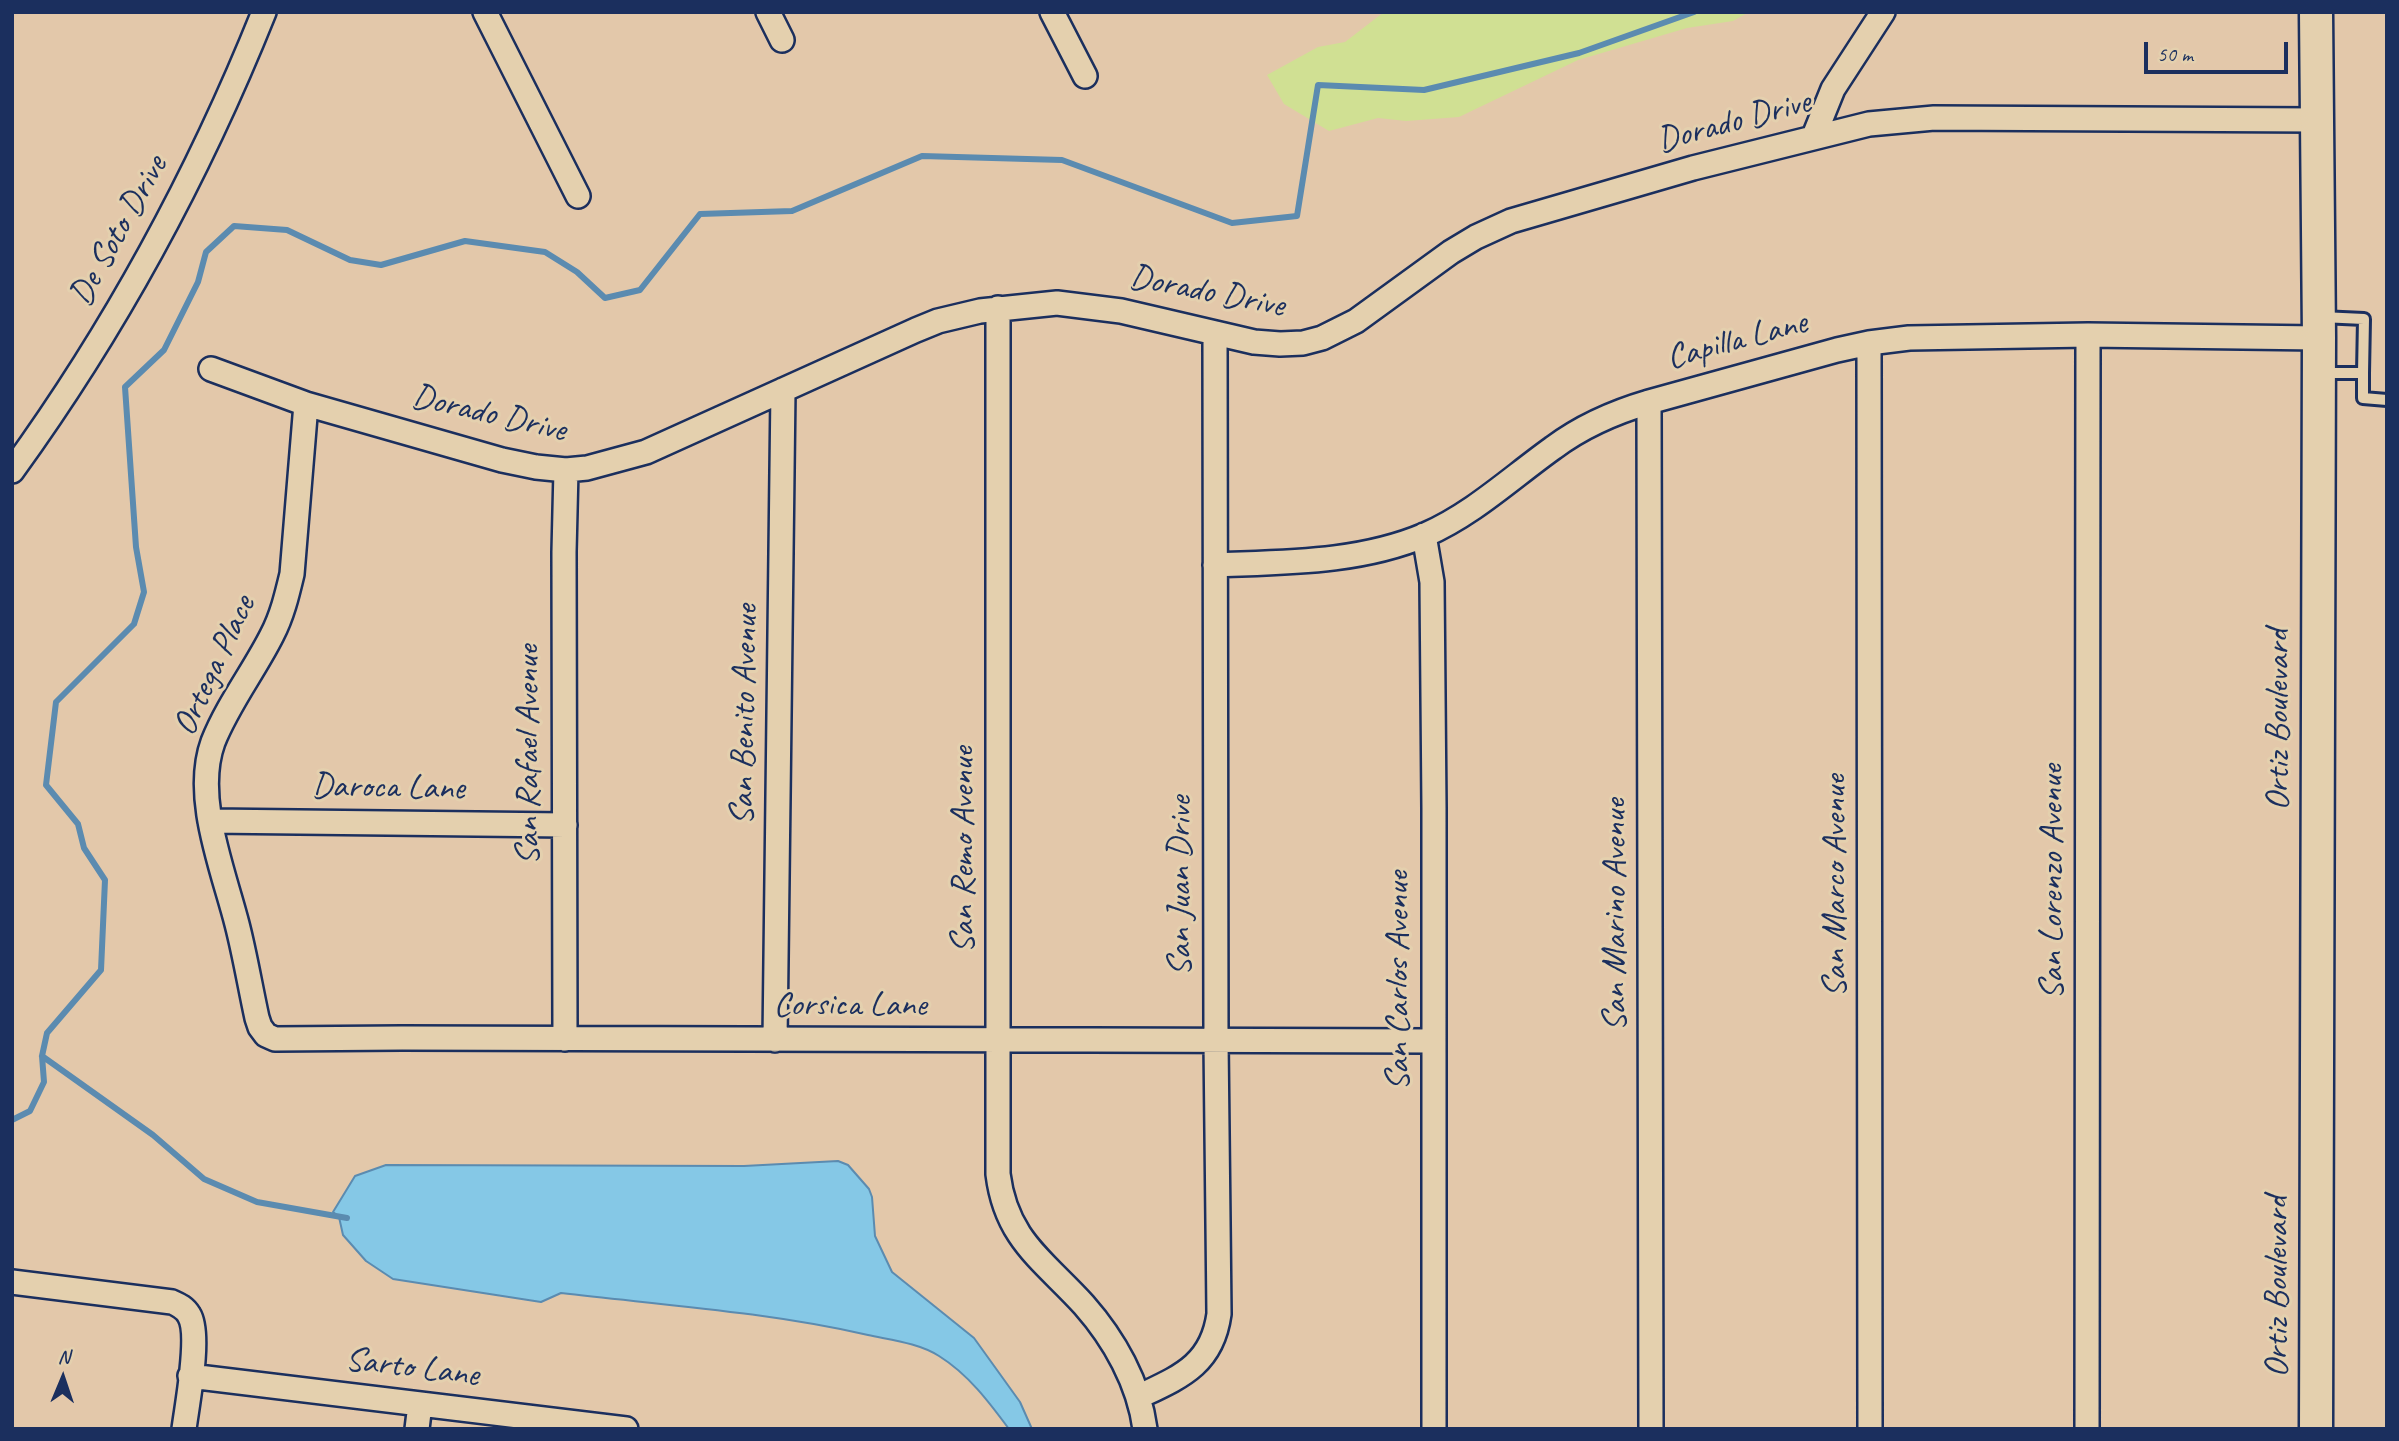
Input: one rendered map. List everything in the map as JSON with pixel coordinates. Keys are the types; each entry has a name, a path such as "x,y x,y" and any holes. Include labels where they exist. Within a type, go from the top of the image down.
{"street":[{"name":"De Soto Drive","path":"12,471 89,357 163,232 208,142 264,12"},
{"path":"485,12 578,196"},
{"path":"768,12 782,40"},
{"path":"1052,12 1084,76"},
{"path":"1814,136 1841,75 1883,12"},
{"name":"Ortiz Boulevard","path":"2316,12 2319,328 2316,1429"},
{"name":"Dorado Drive","path":"211,369 306,404 502,460 566,470 587,468 646,452 938,321 999,308 1057,303 1086,305 1254,342 1303,343 1322,338 1373,311 1451,252 1511,221 1814,136 1869,124 1934,118 2316,120"},
{"name":"San Remo Avenue","path":"999,308 998,1174 1003,1202 1019,1236 1085,1306 1120,1355 1138,1396 1144,1429"},
{"name":"Capilla Lane","path":"1215,565 1334,558 1424,535 1492,495 1569,437 1615,414 1649,402 1869,343 1929,337 2319,328"},
{"name":"San Juan Drive","path":"1138,1396 1192,1367 1208,1350 1217,1329 1219,1306 1215,333"},
{"name":"San Lorenzo Avenue","path":"2087,1429 2088,335"},
{"name":"San Marco Avenue","path":"1869,343 1870,1429"},
{"name":"San Benito Avenue","path":"775,1040 783,390"},
{"name":"San Marino Avenue","path":"1649,402 1651,1429"},
{"name":"Ortega Place","path":"266,1035 257,1018 244,952 210,821 205,779 213,743 223,721 272,636 283,608 292,574 306,404"},
{"name":"San Rafael Avenue","path":"565,1039 566,470"},
{"name":"San Carlos Avenue","path":"1424,535 1432,582 1434,1429"},
{"name":"Daroca Lane","path":"210,821 565,825"},
{"name":"Corsica Lane","path":"266,1035 285,1041 1434,1041"},
{"path":"12,1282 172,1302 184,1309 190,1315 194,1335 184,1429"},
{"name":"Sarto Lane","path":"190,1376 626,1429"},
{"path":"417,1429 420,1404"}],"lane":[{"path":"2319,328 2364,319 2362,398 2387,400"},
{"path":"2319,373 2363,373"}],"green space":[{"path":"1384,12 1749,12 1733,21 1687,28 1578,60 1459,117 1406,121 1378,118 1329,131 1284,104 1267,75 1318,47 1345,42"}],"water":[{"path":"838,1161 848,1165 869,1189 875,1236 892,1272 974,1338 1020,1402 1032,1429 1009,1429 986,1399 950,1363 923,1348 905,1342 792,1320 715,1310 561,1293 541,1302 393,1279 366,1261 343,1235 339,1217 333,1212 355,1176 386,1165 744,1166"}],"waterway":[{"path":"12,1120 30,1111 44,1082 42,1056 47,1033 101,970 105,880 84,848 78,824 46,785 56,702 134,624 144,592 136,547 125,387 164,350 198,282 206,252 234,226 287,230 350,260 381,265 465,241 545,252 577,272 605,298 640,290 700,214 792,211 922,156 1062,160 1232,223 1297,216 1318,85 1424,90 1579,53 1694,12"},
{"path":"42,1056 153,1135 204,1179 257,1202 347,1218"}]}
